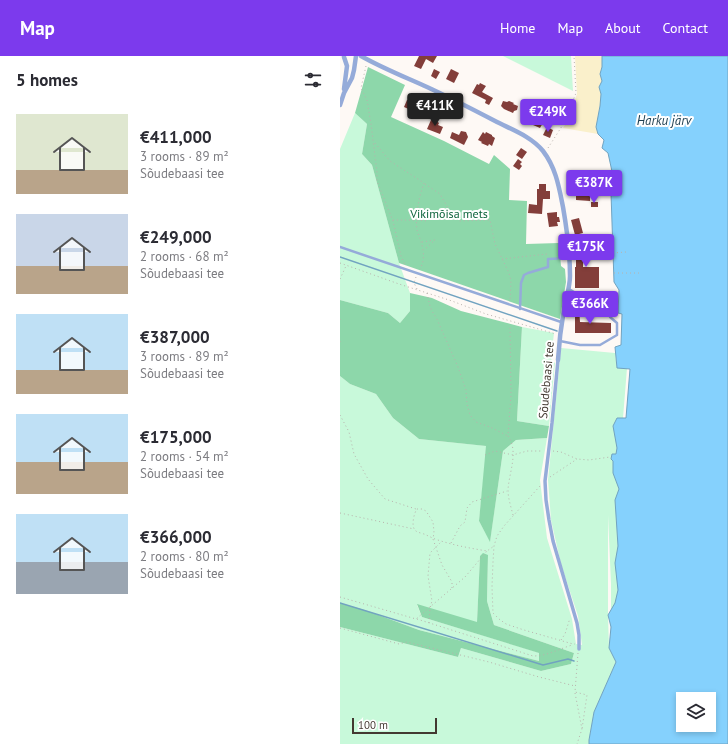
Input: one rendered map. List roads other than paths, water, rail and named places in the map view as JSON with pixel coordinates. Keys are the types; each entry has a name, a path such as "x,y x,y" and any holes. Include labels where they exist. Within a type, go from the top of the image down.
{"street":[{"path":"340,105 344,93 352,78 356,56 349,58 344,56"},
{"path":"344,56 347,66 344,93"},
{"name":"Sõudebaasi tee","path":"361,56 451,98 532,140 544,152 558,182 565,216 570,258 570,278 560,338 545,481 553,541 573,609 579,635 579,649"}],"lane":[{"path":"340,247 562,323"},
{"path":"520,309 523,277 528,273 548,267 548,259 570,258"},
{"path":"560,338 580,345 600,345 617,335 617,323 610,317 604,299 598,296 579,295 568,289"}],"water":[{"name":"Harku järv","path":"602,56 728,56 728,744 589,744 594,712 616,662 609,648 611,627 608,615 615,603 618,590 615,563 618,546 615,500 619,489 613,473 613,461 611,459 612,454 616,454 617,448 613,426 617,418 626,418 630,369 617,368 615,347 621,345 622,314 618,313 619,290 614,282 611,193 613,176 608,153 602,148 604,140 598,134 596,127 601,94 599,87 602,81 600,74 602,67"}],"waterway":[{"path":"340,257 557,331"},
{"path":"340,603 543,665 568,659 574,661"}],"park label":[{"name":"Vikimõisa mets","path":"449,213"}]}
